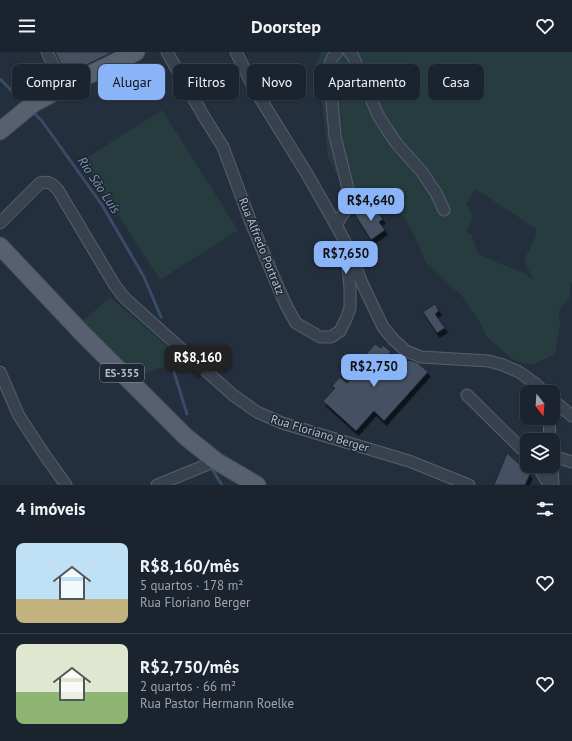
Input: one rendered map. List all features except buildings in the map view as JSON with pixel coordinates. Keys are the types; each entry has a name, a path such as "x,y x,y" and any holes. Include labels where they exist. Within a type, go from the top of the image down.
{"main road":[{"path":"90,74 136,52"},
{"path":"0,131 40,100"},
{"name":"ES-355","path":"0,246 82,333 181,432 216,461 257,485"}],"street":[{"path":"47,52 53,64"},
{"name":"Rua Alfredo Portratz","path":"167,52 202,115 223,147 250,220 287,307 296,323 320,337 331,336 340,330 350,308 348,267 349,249"},
{"path":"236,52 255,90 307,174 336,225 349,249 362,283 383,327 394,340 406,351 421,357 489,361 503,365 519,372 537,385"},
{"path":"336,225 351,201 335,136 329,68 332,57 337,52"},
{"path":"348,52 352,54 378,115 397,144 422,172 436,193 444,210"},
{"name":"Rua Floriano Berger","path":"0,223 40,183 50,183 58,190 122,295 233,395 257,412 282,423 409,461 469,485"},
{"path":"0,372 19,416 66,485"},
{"path":"466,395 520,447"},
{"path":"560,406 572,416"},
{"path":"560,458 572,462"},
{"path":"157,485 216,461"},
{"path":"542,473 549,485"},
{"path":"553,473 554,485"}],"green space":[{"path":"322,52 572,52 572,283 569,299 559,310 560,324 555,354 532,365 514,360 488,338 476,316 461,295 426,263 405,218 388,205 373,201 343,186 328,158 321,100 420,100 420,64 316,64","holes":["476,189 536,229 534,241 524,259 533,280 524,273 479,254 472,235 466,231 472,220 472,215 466,204"]},
{"path":"162,110 238,230 160,280 83,160"},
{"path":"110,297 182,359 132,379 79,325"}],"waterway":[{"name":"Rio São Luís","path":"0,79 24,103"},
{"name":"Rio São Luís","path":"32,111 42,121 102,205 144,277 161,317"},
{"name":"Rio São Luís","path":"174,372 187,414"},
{"name":"Rio São Luís","path":"212,469 222,485"}]}
